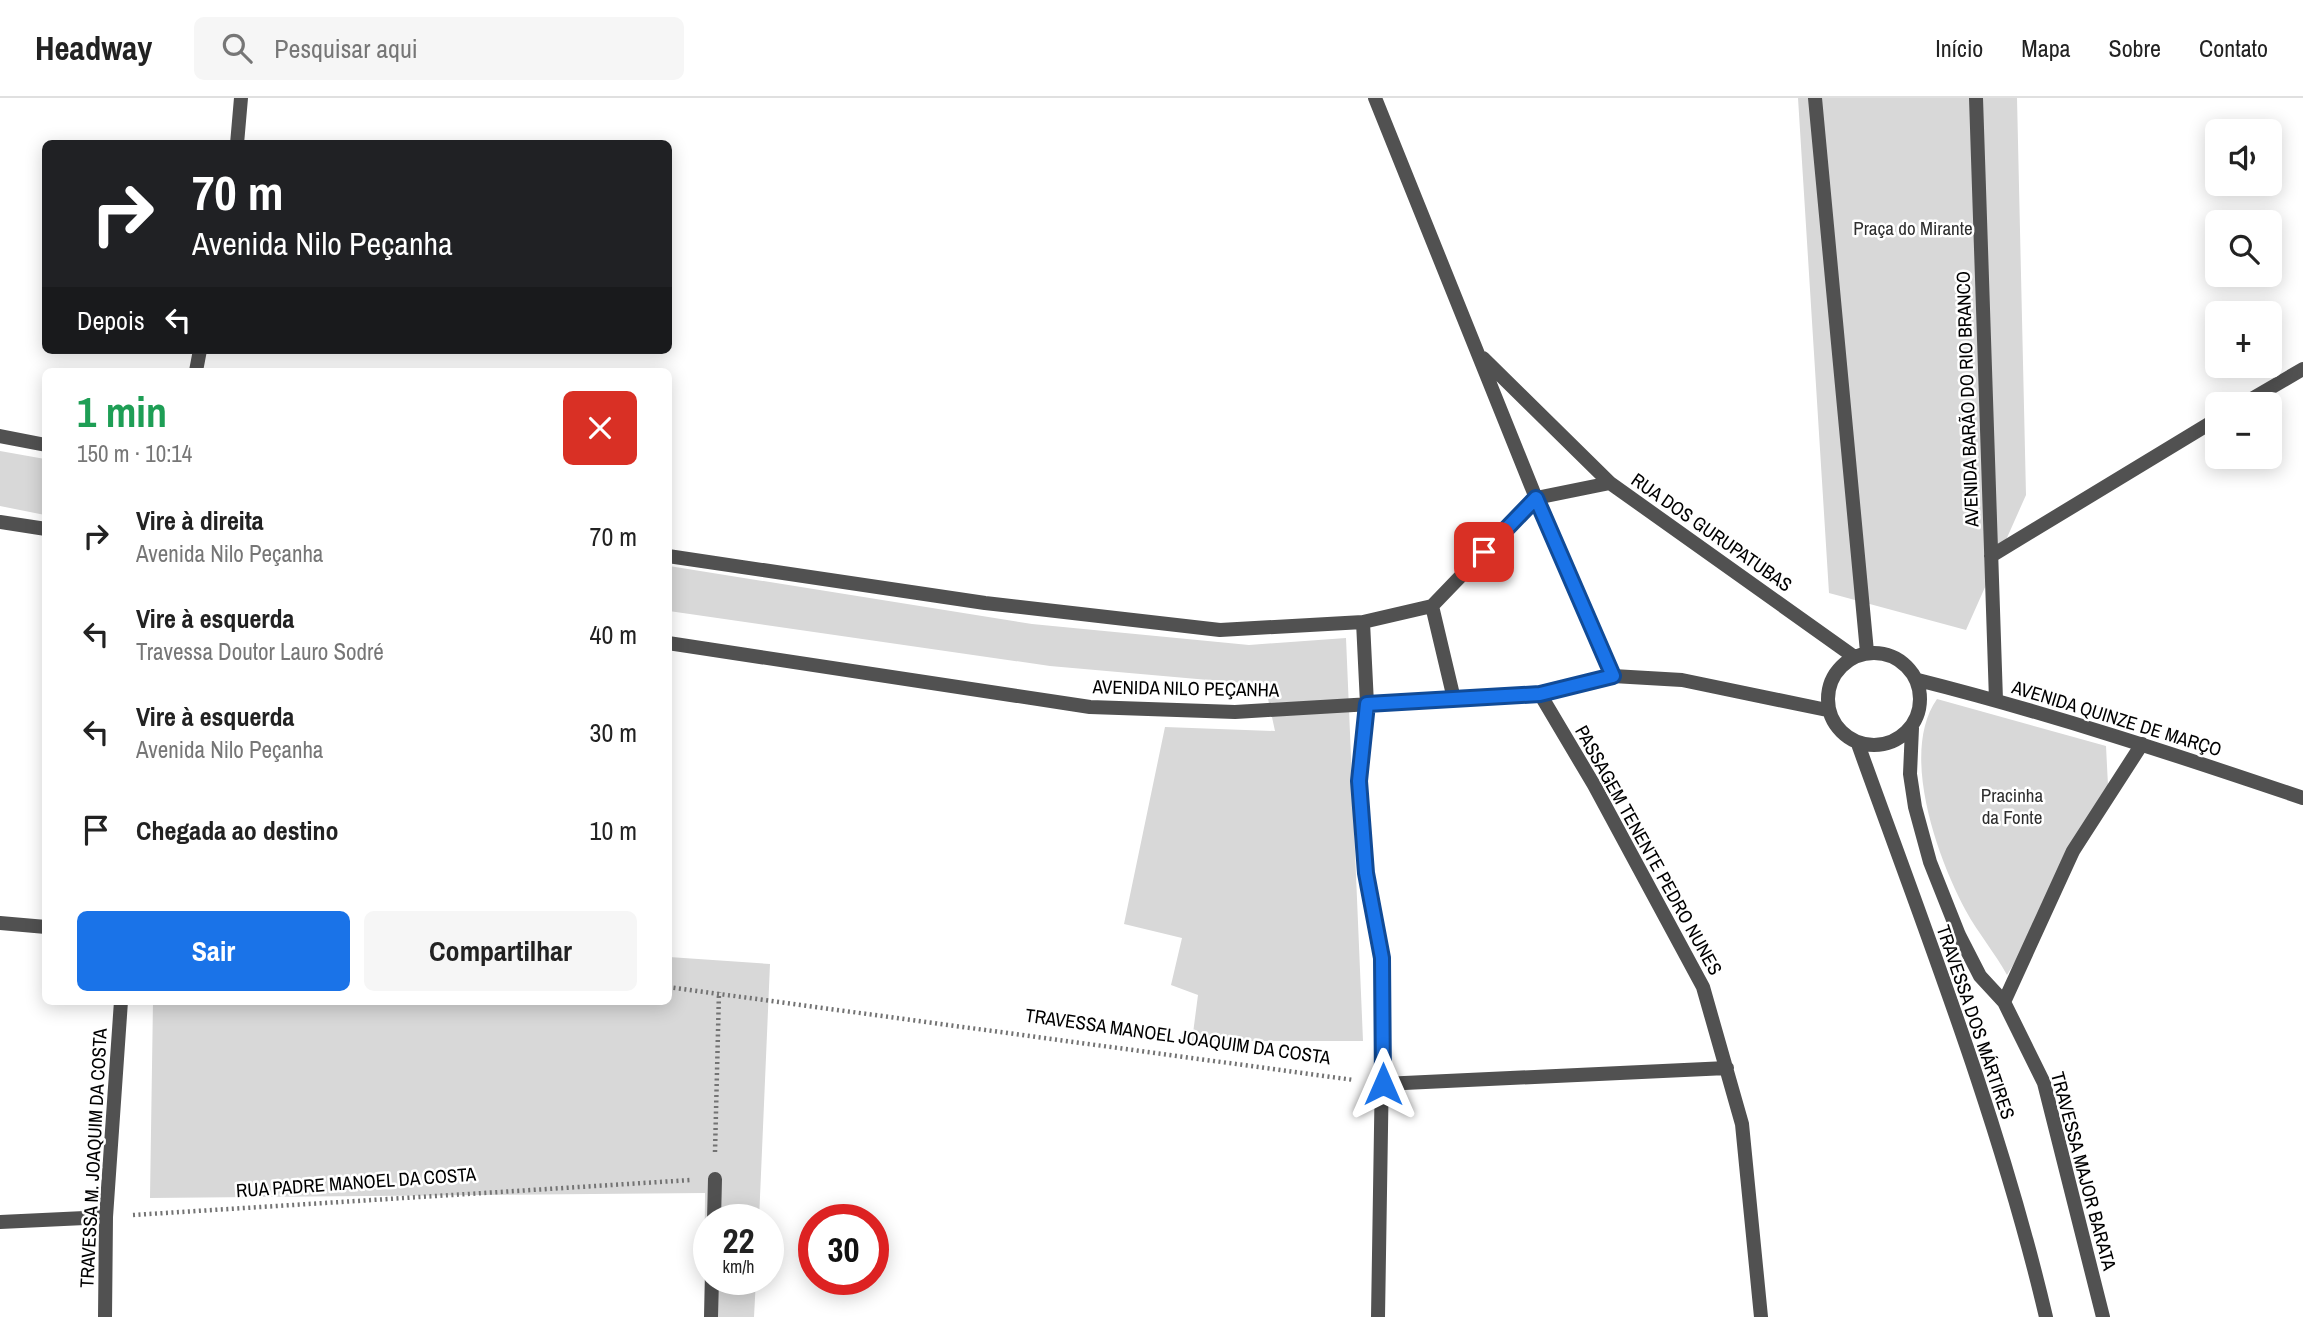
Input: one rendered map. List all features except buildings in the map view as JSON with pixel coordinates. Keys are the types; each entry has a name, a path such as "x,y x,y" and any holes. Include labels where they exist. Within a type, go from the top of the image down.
{"street":[{"path":"237,140 241,98"},
{"path":"1375,98 1536,498 1613,676"},
{"path":"1815,98 1860,654"},
{"name":"AVENIDA BARÃO DO RIO BRANCO","path":"1976,98 1996,700"},
{"path":"1477,352 1610,483"},
{"path":"2264,392 2303,369"},
{"path":"1991,556 2205,426"},
{"path":"0,436 42,444"},
{"name":"RUA DOS GURUPATUBAS","path":"1536,498 1610,483 1860,654"},
{"path":"672,557 985,603 1220,630 1363,622 1432,606 1536,498"},
{"path":"0,522 42,528"},
{"path":"1432,606 1454,699"},
{"path":"1363,622 1367,704 1359,781 1366,873 1382,958 1383,1084 1378,1317"},
{"name":"AVENIDA NILO PEÇANHA","path":"672,644 1090,707 1235,712 1540,694 1613,676 1682,680 1827,710"},
{"path":"1860,654 1897,657 1918,680 1921,705 1912,728 1888,745 1858,744 1839,731 1827,710 1830,678 1860,654"},
{"name":"AVENIDA QUINZE DE MARÇO","path":"1918,680 1996,700 2141,744 2303,798"},
{"name":"PASSAGEM TENENTE PEDRO NUNES","path":"1540,694 1682,943 1703,987 1742,1124 1760,1317"},
{"name":"TRAVESSA MAJOR BARATA","path":"1912,728 1910,774 1915,807 1930,862 1959,935 1980,976 2004,1002 2044,1083 2103,1317"},
{"name":"TRAVESSA DOS MÁRTIRES","path":"1858,744 1964,1040 2030,1248 2046,1317"},
{"path":"2004,1002 2073,851 2141,744"},
{"path":"0,923 42,927"},
{"name":"TRAVESSA M. JOAQUIM DA COSTA","path":"105,1317 106,1217 121,1005"},
{"path":"1383,1084 1727,1068"},
{"path":"714,1204 715,1179"},
{"path":"0,1222 106,1217"},
{"path":"712,1295 712,1317"}],"path":[{"name":"TRAVESSA MANOEL JOAQUIM DA COSTA","path":"672,987 1383,1084"},
{"path":"715,1179 719,992"},
{"name":"RUA PADRE MANOEL DA COSTA","path":"106,1217 715,1179"}],"green space":[{"name":"Praça do Mirante","path":"1798,98 2017,98 2026,495 1966,630 1829,593"},
{"path":"0,451 42,458 42,514 0,506"},
{"path":"672,566 1032,624 1249,645 1346,638 1363,1041 1192,1041 1198,995 1171,985 1182,938 1124,924 1165,727 1275,731 1265,685 1050,666 672,611"},
{"name":"Pracinha da Fonte","path":"1937,699 2106,746 2109,805 2007,975 1955,889 1934,835 1922,776 1922,748 1926,721"},
{"path":"672,957 770,964 760,1204 705,1204 705,1193 150,1198 153,1005 672,1005"},
{"path":"704,1295 755,1295 754,1317 704,1317"}],"route":[{"path":"1383,1084 1382,958 1366,873 1359,781 1367,704 1540,694 1613,676 1536,498 1484,552"}]}
